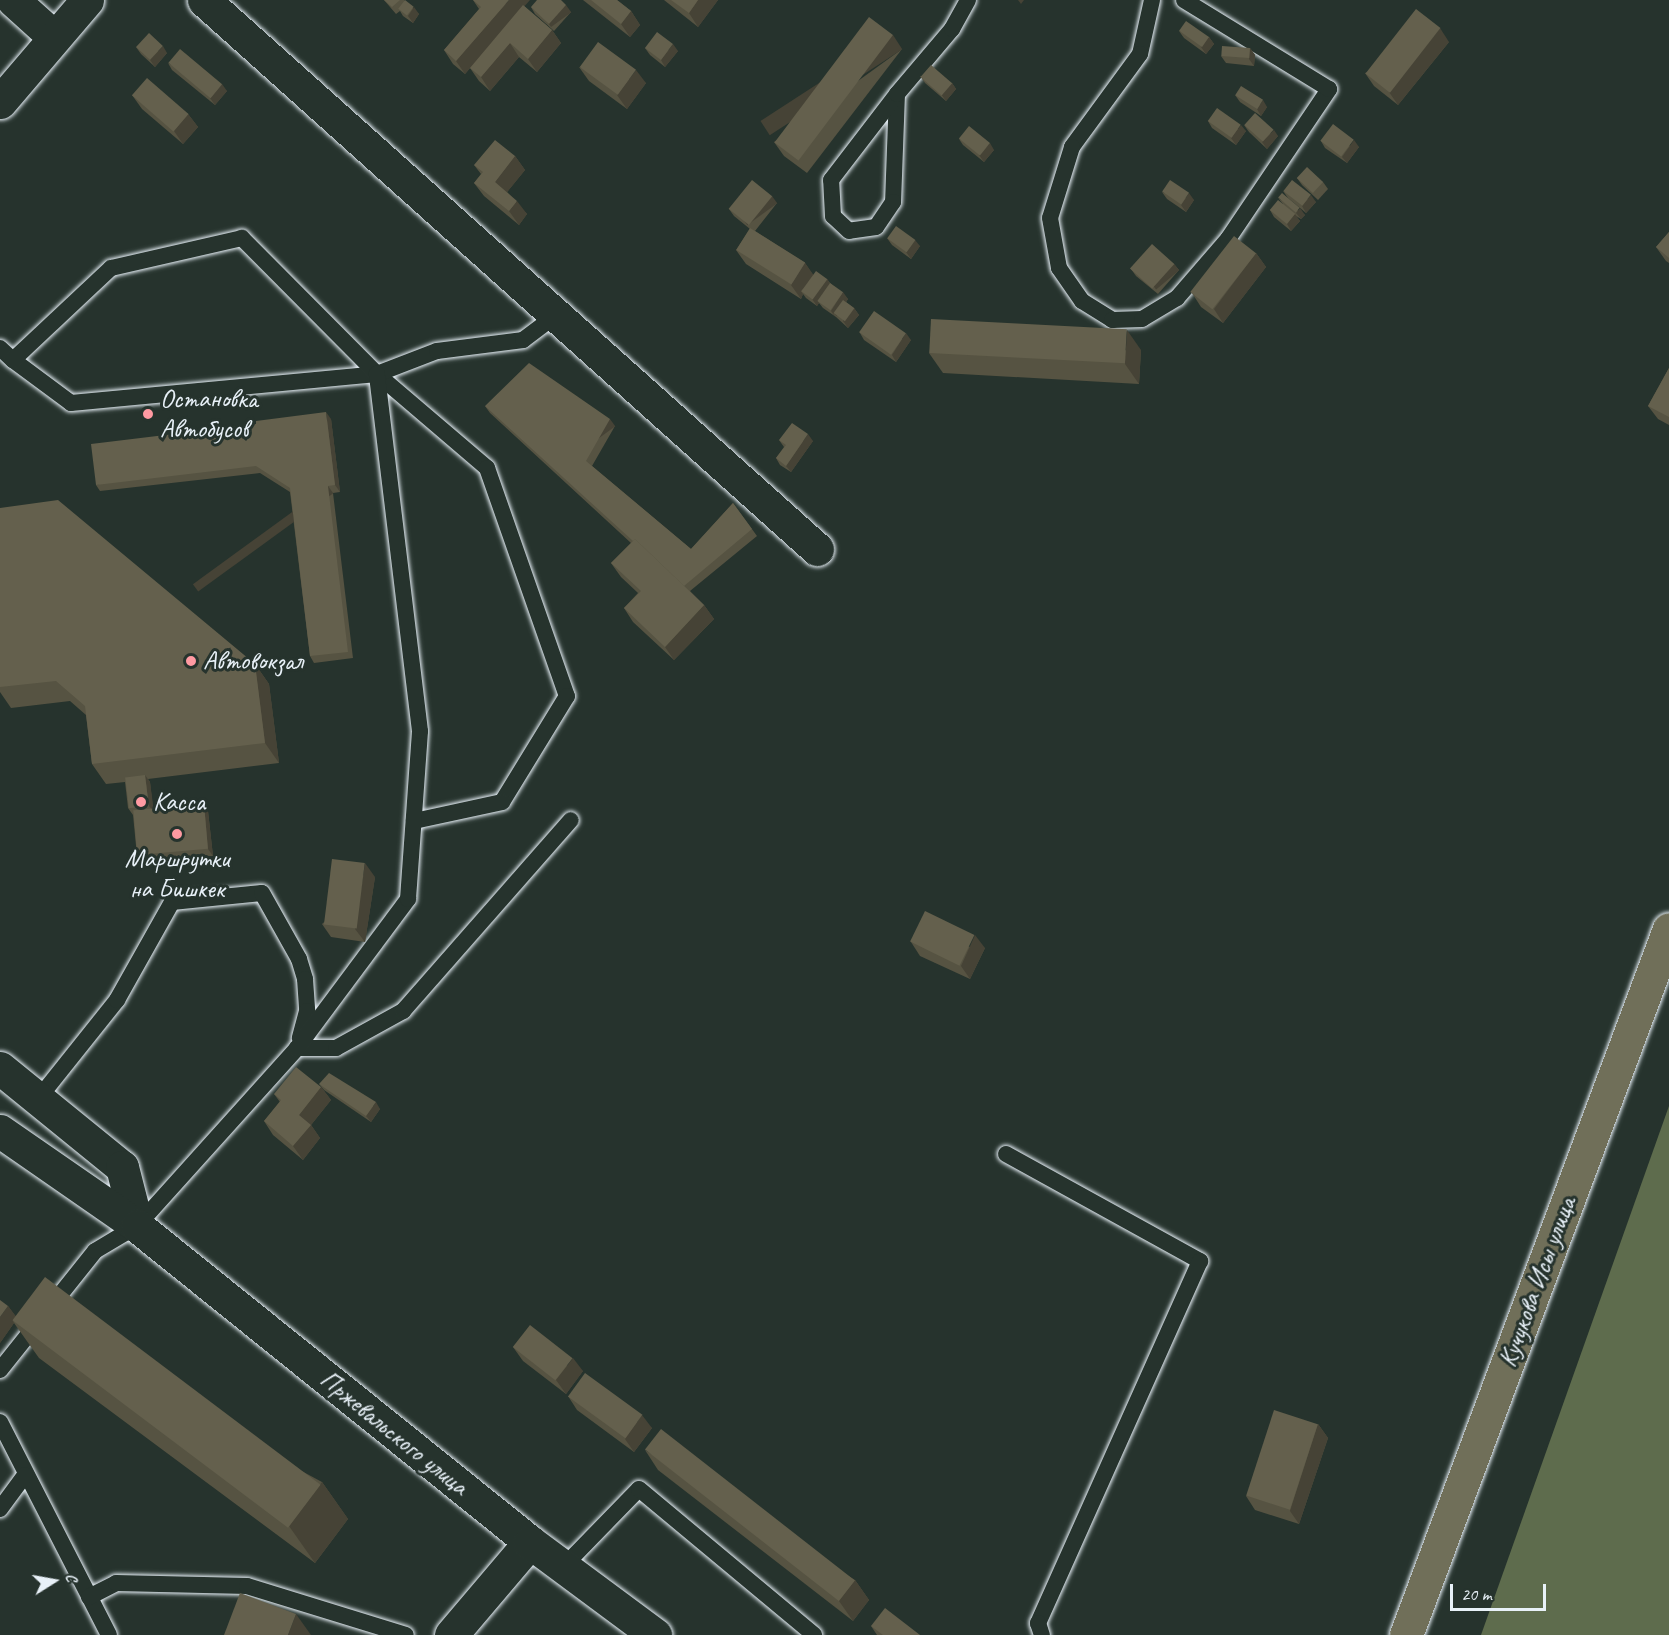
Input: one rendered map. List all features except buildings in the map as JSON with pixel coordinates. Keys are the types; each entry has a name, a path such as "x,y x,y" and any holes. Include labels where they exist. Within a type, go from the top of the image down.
{"main road":[{"name":"Кучукова Исы улица","path":"1406,1635 1669,929"}],"street":[{"path":"13,0 53,36"},
{"path":"0,102 53,36 87,0"},
{"path":"204,0 817,549"},
{"path":"0,1068 122,1167 136,1226"},
{"name":"Пржевальского улица","path":"0,1131 136,1226 530,1542 655,1635"},
{"path":"451,1635 530,1542"}],"lane":[{"path":"897,94 893,202 876,227 849,231 834,216 831,180 897,94 952,29 968,0"},
{"path":"1152,0 1140,54 1072,147 1050,218 1059,268 1082,301 1112,320 1142,319 1177,298 1228,239 1329,89 1184,0"},
{"path":"13,360 111,268 242,238 377,374 487,468 567,696 502,802 414,821"},
{"path":"0,348 70,403 377,374 437,351 523,340 556,315"},
{"path":"0,1370 95,1251 136,1226 297,1048 408,899 420,731 377,374"},
{"path":"297,1048 336,1048 403,1011 571,820"},
{"path":"38,1099 117,1000 172,902 262,893 299,959 305,979 307,1011 297,1048"},
{"path":"1006,1154 1200,1261 1038,1623 1041,1635"},
{"path":"0,1422 108,1635"},
{"path":"0,1509 26,1475"},
{"path":"564,1566 639,1489 814,1635"},
{"path":"89,1597 116,1583 247,1586 406,1635"}],"green space":[{"path":"1669,1106 1669,1635 1481,1635"}],"place":[{"name":"Остановка Автобусов","path":"148,414"},
{"name":"Автовокзал","path":"191,661"},
{"name":"Касса","path":"141,802"},
{"name":"Маршрутки на Бишкек","path":"177,834"}]}
